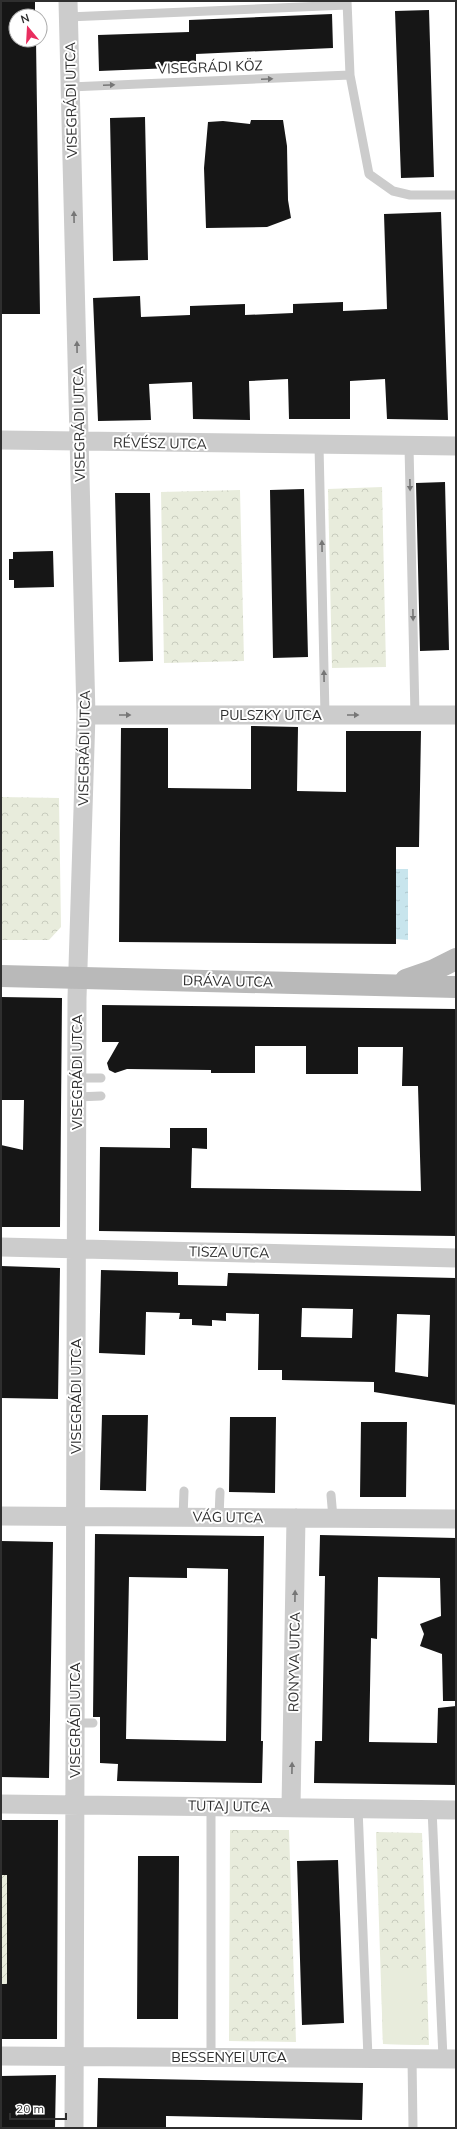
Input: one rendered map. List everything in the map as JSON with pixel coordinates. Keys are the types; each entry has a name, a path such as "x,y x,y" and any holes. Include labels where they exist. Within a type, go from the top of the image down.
{"main road":[{"path":"391,985 432,971 456,959"},
{"name":"DRÁVA UTCA","path":"1,976 456,987"}],"street":[{"name":"VISEGRÁDI UTCA","path":"68,9 86,715 78,977 75,1516 84,1723 75,1804 74,2128"},
{"name":"RÉVÉSZ UTCA","path":"1,440 456,446"},
{"name":"PULSZKY UTCA","path":"86,715 456,715"},
{"name":"TISZA UTCA","path":"1,1247 456,1258"},
{"name":"VÁG UTCA","path":"1,1516 456,1519"},
{"name":"RONYVA UTCA","path":"292,1807 296,1518"},
{"name":"TUTAJ UTCA","path":"1,1804 456,1810"},
{"name":"BESSENYEI UTCA","path":"1,2056 449,2058"}],"lane":[{"name":"VISEGRÁDI UTCA","path":"68,9 347,3"},
{"path":"347,3 350,75 369,174 393,191 410,195 456,195"},
{"name":"VISEGRÁDI KÖZ","path":"70,87 243,83 350,75"},
{"path":"319,445 325,715"},
{"path":"409,446 415,715"},
{"path":"77,1078 101,1078"},
{"path":"77,1097 101,1096"},
{"path":"183,1517 184,1491"},
{"path":"219,1517 220,1492"},
{"path":"331,1495 332,1518"},
{"path":"211,1806 211,2057"},
{"path":"358,1808 368,2058"},
{"path":"432,1809 449,2058"},
{"path":"412,2058 413,2128"}],"green space":[{"path":"382,487 386,667 332,668 328,489"},
{"path":"240,490 244,661 164,663 161,492"},
{"path":"1,797 59,798 61,927 49,940 1,940"},
{"path":"230,1830 289,1830 296,2042 229,2041"},
{"path":"376,1832 422,1833 429,2045 383,2044"},
{"path":"1,1875 7,1875 7,1984 1,1984"},
{"path":"381,1972 419,1973 420,2045 383,2044"}],"water":[{"path":"396,869 408,869 408,940 396,939"}],"building":[{"path":"1,1 35,1 35,8 8,8 8,48 36,48 40,314 1,314"},
{"path":"429,10 434,177 401,178 395,11"},
{"path":"332,14 333,48 196,54 196,67 99,71 98,35 189,32 189,20"},
{"path":"145,117 148,260 113,261 110,118"},
{"path":"251,120 283,120 287,146 288,200 291,218 267,227 206,228 204,168 208,122 223,121 250,124"},
{"path":"441,212 448,420 387,419 385,379 350,381 350,419 289,419 288,379 249,381 250,420 193,419 192,382 149,384 151,420 98,421 93,298 140,296 141,317 190,315 190,306 245,304 245,315 293,313 293,304 343,302 343,311 387,309 384,214"},
{"path":"445,482 449,650 420,651 416,483"},
{"path":"304,489 308,657 273,658 270,490"},
{"path":"115,493 150,493 153,661 119,662"},
{"path":"53,551 54,587 14,588 14,580 9,580 9,559 13,559 13,552"},
{"path":"251,726 298,727 297,791 346,792 346,731 421,731 419,847 396,847 396,944 119,942 121,728 168,728 168,788 251,789"},
{"path":"1,997 62,998 60,1227 1,1227 1,1145 23,1150 24,1100 1,1100"},
{"path":"102,1005 456,1009 456,1236 99,1231 100,1147 170,1148 170,1128 207,1128 207,1149 192,1148 191,1188 421,1191 418,1086 402,1086 403,1047 358,1047 358,1074 306,1074 306,1046 255,1046 255,1073 211,1073 211,1070 127,1069 115,1073 109,1070 107,1063 119,1042 102,1042"},
{"path":"1,1266 60,1268 58,1399 1,1398"},
{"path":"101,1270 178,1272 178,1285 227,1286 228,1273 456,1278 456,1405 374,1392 374,1382 282,1380 282,1370 258,1370 259,1314 226,1313 226,1321 212,1320 212,1326 192,1325 192,1319 179,1319 180,1313 146,1312 145,1355 99,1353","holes":["302,1308 353,1309 352,1338 301,1337","397,1314 430,1315 428,1377 395,1372"]},
{"path":"102,1415 148,1415 146,1491 100,1490"},
{"path":"230,1417 276,1417 275,1493 229,1492"},
{"path":"361,1422 407,1422 406,1497 360,1497"},
{"path":"95,1534 264,1536 261,1741 263,1741 262,1783 117,1781 118,1764 100,1763 100,1717 93,1717","holes":["187,1568 228,1569 226,1741 126,1739 129,1577 187,1578"]},
{"path":"320,1535 456,1538 456,1701 443,1701 442,1654 420,1646 424,1634 420,1624 441,1616 440,1578 378,1577 377,1639 371,1638 369,1742 437,1743 438,1708 456,1706 456,1785 314,1783 315,1741 322,1741 325,1576 319,1576"},
{"path":"1,1541 53,1542 49,1778 1,1777"},
{"path":"1,1820 58,1820 57,2039 1,2039 1,1984 7,1984 7,1875 1,1875"},
{"path":"138,1856 179,1856 178,2019 137,2019"},
{"path":"338,1860 344,2023 302,2025 297,1861"},
{"path":"56,2075 55,2128 1,2128 1,2076"},
{"path":"98,2078 363,2083 362,2120 166,2116 166,2128 97,2128"}]}
